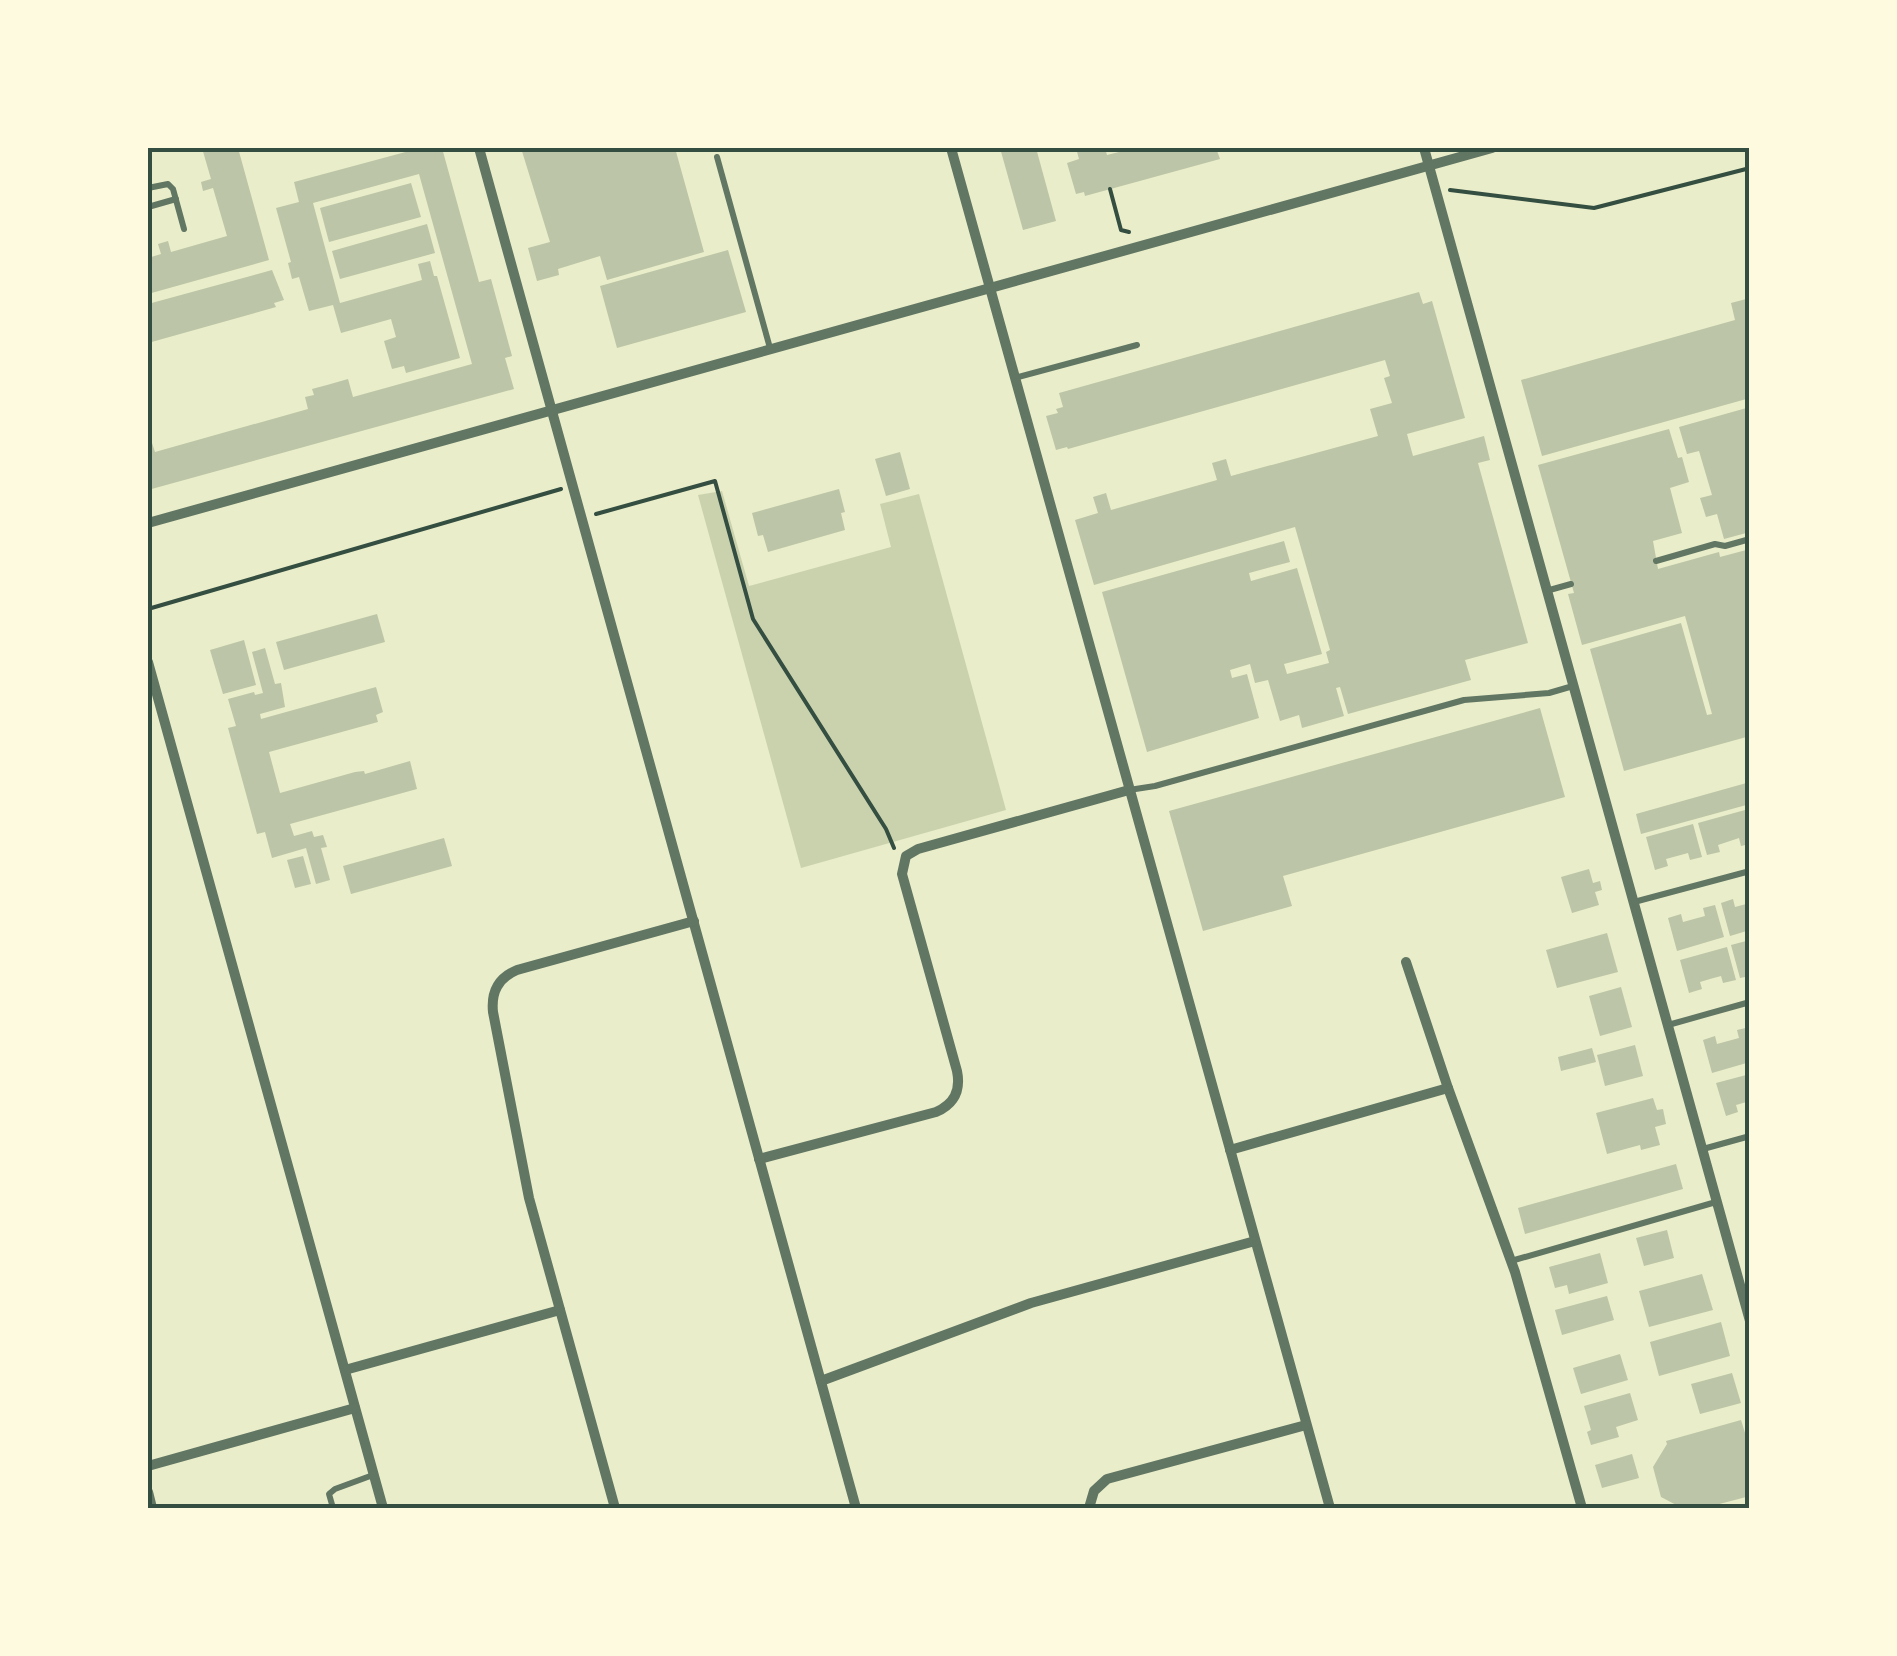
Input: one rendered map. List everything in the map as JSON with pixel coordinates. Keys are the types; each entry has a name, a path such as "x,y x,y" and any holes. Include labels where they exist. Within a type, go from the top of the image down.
{"street":[{"path":"478,148 856,1508"},
{"path":"951,148 1330,1508"},
{"path":"1424,148 1750,1321"},
{"path":"148,523 1492,148"},
{"path":"148,662 383,1508"},
{"path":"760,1160 936,1112 955,1098 957,1071 902,874 906,856 918,849 1129,790"},
{"path":"615,1508 530,1198 493,1012 495,990 517,970 694,922"},
{"path":"1406,962 1511,1261 1582,1508"},
{"path":"1230,1150 1448,1088"},
{"path":"821,1381 1031,1303 1255,1241"},
{"path":"345,1370 560,1310"},
{"path":"148,1466 355,1408"},
{"path":"1089,1508 1094,1491 1107,1478 1306,1425"},
{"path":"148,1492 152,1508"}],"lane":[{"path":"717,157 770,348"},
{"path":"148,188 168,184 184,228"},
{"path":"148,207 176,199"},
{"path":"1015,378 1137,345"},
{"path":"1656,561 1715,544 1726,546 1750,539"},
{"path":"1546,591 1572,584"},
{"path":"1129,790 1464,700 1549,693 1573,686"},
{"path":"1632,902 1750,871"},
{"path":"1667,1025 1750,1002"},
{"path":"1702,1150 1750,1136"},
{"path":"1511,1261 1716,1202"},
{"path":"333,1508 328,1494 374,1474"}],"path":[{"path":"1435,189 1594,208 1750,168"},
{"path":"1110,189 1121,230 1137,235 1140,245"},
{"path":"581,518 715,481 752,619 886,829 902,868"},
{"path":"148,609 572,485"}],"green space":[{"path":"722,491 749,586 891,547 880,504 919,494 1006,810 801,868 698,495"}],"building":[{"path":"202,148 238,148 269,260 148,294 148,258 161,254 158,244 168,241 171,252 227,236 213,188 203,191 201,182 211,179"},
{"path":"412,148 442,148 479,282 491,279 512,356 505,358 514,389 148,490 148,431 155,452 308,409 305,397 314,395 312,389 348,379 353,397 472,364 419,174 313,203 340,303 422,280 418,264 430,261 460,358 406,373 404,366 392,369 384,341 396,337 391,319 341,333 333,305 309,311 299,277 292,279 276,208 299,202 294,182"},
{"path":"521,148 675,148 704,252 607,280 600,256 558,269 559,275 537,281 528,248 550,242"},
{"path":"1000,148 1036,148 1056,221 1023,230"},
{"path":"1076,148 1105,148 1107,155 1135,148 1216,148 1220,159 1085,196 1084,192 1076,194 1067,163 1079,159"},
{"path":"411,183 421,217 329,242 320,208"},
{"path":"427,224 435,253 340,279 332,251"},
{"path":"728,250 746,312 617,348 600,286"},
{"path":"272,270 284,300 274,303 276,307 148,343 148,304"},
{"path":"1419,292 1423,304 1432,301 1465,418 1407,434 1413,456 1484,436 1490,460 1478,463 1528,643 1465,660 1471,680 1348,714 1340,687 1336,688 1344,716 1302,728 1299,715 1280,721 1268,680 1255,683 1250,664 1230,670 1232,678 1247,674 1259,718 1147,752 1102,592 1284,541 1290,562 1249,573 1251,581 1297,568 1322,654 1284,664 1287,674 1329,663 1326,652 1330,650 1295,527 1094,585 1075,520 1098,513 1093,497 1106,493 1111,510 1217,480 1212,463 1226,459 1231,476 1378,436 1370,409 1392,403 1384,378 1390,376 1385,360 1056,450 1046,416 1063,407 1059,393"},
{"path":"1750,298 1750,398 1542,456 1521,380 1735,320 1731,303"},
{"path":"1750,407 1750,532 1724,539 1717,514 1706,517 1700,498 1712,495 1699,451 1687,454 1679,427"},
{"path":"1669,429 1689,482 1670,488 1682,533 1653,541 1658,569 1719,552 1720,557 1750,549 1750,736 1624,771 1590,649 1681,623 1707,715 1712,714 1685,616 1582,645 1568,594 1574,593 1538,465"},
{"path":"900,452 910,489 886,496 875,459"},
{"path":"839,489 845,530 768,552 763,535 758,536 752,513"},
{"path":"377,614 385,642 284,670 276,642"},
{"path":"244,640 256,685 223,694 210,650"},
{"path":"265,648 275,684 281,683 285,707 260,714 261,719 376,687 383,712 376,715 378,722 269,752 280,793 410,761 417,789 290,824 294,836 312,831 314,837 323,835 327,847 321,848 330,880 316,884 306,848 272,858 265,832 257,834 228,728 236,726 228,699 263,693 252,652"},
{"path":"1540,708 1565,797 1283,876 1292,906 1203,931 1169,811"},
{"path":"1750,782 1750,804 1641,834 1636,814"},
{"path":"1745,810 1750,844 1741,846 1739,838 1718,845 1720,852 1707,855 1698,823"},
{"path":"1693,824 1702,857 1690,860 1688,853 1666,859 1668,866 1655,870 1646,837"},
{"path":"444,838 452,866 351,894 343,866"},
{"path":"303,856 311,884 295,888 287,860"},
{"path":"1589,869 1593,883 1600,881 1602,890 1595,892 1599,905 1572,913 1561,877"},
{"path":"1733,899 1735,907 1750,903 1750,930 1730,936 1721,903"},
{"path":"1715,905 1724,937 1677,951 1668,918 1681,914 1683,922 1705,916 1703,908"},
{"path":"1607,933 1618,972 1557,988 1546,950"},
{"path":"1750,940 1750,976 1740,978 1731,945"},
{"path":"1727,947 1736,980 1723,983 1721,976 1710,979 1700,982 1702,989 1689,993 1680,960"},
{"path":"1621,987 1632,1027 1600,1036 1589,996"},
{"path":"1750,1027 1750,1062 1712,1073 1703,1040 1715,1036 1717,1044 1739,1038 1737,1030"},
{"path":"1635,1045 1643,1076 1605,1086 1597,1055"},
{"path":"1592,1048 1596,1062 1561,1071 1558,1057"},
{"path":"1750,1074 1750,1101 1736,1105 1738,1112 1726,1116 1716,1083"},
{"path":"1653,1098 1657,1110 1663,1109 1666,1124 1655,1127 1660,1145 1641,1150 1640,1145 1607,1154 1596,1113"},
{"path":"1676,1164 1683,1189 1525,1234 1518,1208"},
{"path":"1667,1230 1674,1258 1644,1266 1636,1238"},
{"path":"1600,1253 1608,1283 1569,1294 1567,1285 1555,1288 1549,1267"},
{"path":"1702,1274 1713,1310 1649,1327 1639,1291"},
{"path":"1607,1296 1614,1320 1562,1335 1555,1310"},
{"path":"1721,1322 1730,1356 1659,1376 1650,1342"},
{"path":"1620,1354 1628,1380 1581,1394 1573,1368"},
{"path":"1732,1373 1741,1403 1700,1414 1691,1384"},
{"path":"1630,1393 1638,1420 1616,1427 1619,1437 1591,1445 1584,1406"},
{"path":"1741,1420 1750,1449 1750,1496 1704,1508 1682,1508 1661,1497 1653,1467 1666,1441"},
{"path":"1632,1454 1639,1478 1602,1488 1595,1465"}]}
